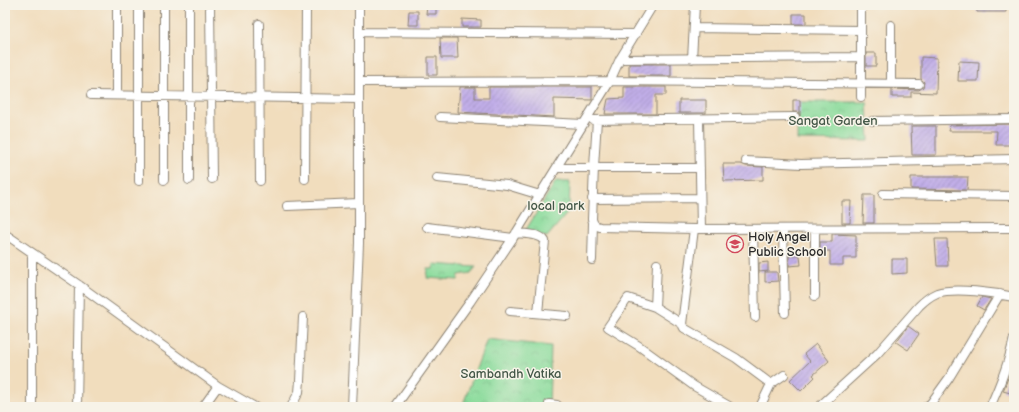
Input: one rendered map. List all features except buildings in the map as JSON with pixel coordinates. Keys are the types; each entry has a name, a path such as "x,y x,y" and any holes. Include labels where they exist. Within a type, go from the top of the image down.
{"street":[{"path":"117,5 117,95"},
{"path":"139,5 139,181"},
{"path":"164,5 164,180"},
{"path":"188,180 189,5"},
{"path":"210,5 212,179"},
{"path":"305,179 306,5"},
{"path":"352,407 359,243 359,5"},
{"path":"395,407 454,326 515,236 610,81 620,59 653,5"},
{"path":"692,59 695,5"},
{"path":"861,5 861,97"},
{"path":"258,24 260,181"},
{"path":"891,25 891,83"},
{"path":"694,28 860,30"},
{"path":"359,32 636,34"},
{"path":"620,59 860,58"},
{"path":"359,82 610,81 918,84"},
{"path":"91,95 359,99"},
{"path":"440,117 585,122 597,120 795,118"},
{"path":"682,324 697,229 700,198 699,119"},
{"path":"872,121 1014,119"},
{"path":"592,260 592,199 597,120"},
{"path":"746,161 801,164 1014,159"},
{"path":"557,168 700,168"},
{"path":"437,178 507,185 540,195"},
{"path":"884,194 1014,196"},
{"path":"592,199 700,198"},
{"path":"287,206 359,202"},
{"path":"593,223 600,227 697,229 1014,228"},
{"path":"427,227 515,236 540,236 545,239 538,313"},
{"path":"753,229 755,317"},
{"path":"783,229 785,313"},
{"path":"815,229 815,296"},
{"path":"5,234 79,285 218,386 255,407"},
{"path":"32,253 32,407"},
{"path":"655,307 657,264"},
{"path":"77,407 79,285"},
{"path":"819,407 877,354 926,299 936,293 948,291 973,291 1014,297"},
{"path":"926,407 931,403 949,378 1000,294"},
{"path":"731,407 694,386 639,346 608,327 628,298 655,307 682,324 688,331 736,358 771,384"},
{"path":"510,311 567,316"},
{"path":"291,407 299,392 303,317"},
{"path":"990,407 1001,381 1014,338"},
{"path":"760,407 771,384 784,375"},
{"path":"203,407 218,386"},
{"path":"549,404 557,405 559,407"}],"green space":[{"name":"Sangat Garden","path":"798,102 867,102 869,141 797,140"},
{"name":"local park","path":"556,181 570,182 569,211 547,237 524,233"},
{"path":"434,264 476,267 471,273 459,275 458,280 427,278 428,269 433,269"},
{"name":"Sambandh Vatika","path":"487,339 551,346 549,407 462,407"}],"place":[{"name":"Holy Angel Public School","path":"735,244"}]}
